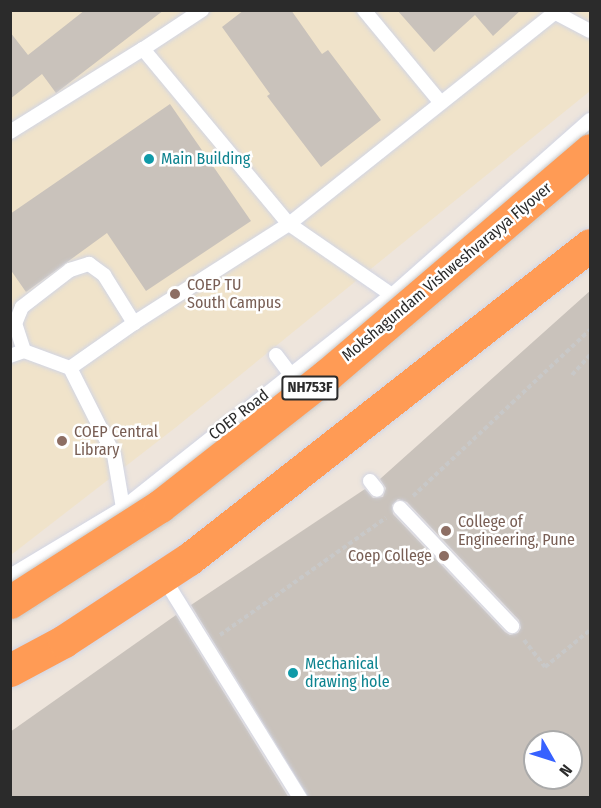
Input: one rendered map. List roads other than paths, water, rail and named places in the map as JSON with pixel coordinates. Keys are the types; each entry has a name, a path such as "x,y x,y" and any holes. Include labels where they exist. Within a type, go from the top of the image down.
{"highway":[{"name":"Mokshagundam Vishweshvarayya Flyover","path":"10,602 160,506 327,375 591,150"},
{"path":"10,670 64,641 163,577 247,516 591,245"}],"lane":[{"path":"10,132 143,50 202,10"},
{"path":"364,10 440,102"},
{"path":"70,368 134,323 289,224 440,102 557,12 591,31"},
{"path":"143,50 289,224 392,295"},
{"name":"COEP Road","path":"10,576 123,508 392,295 591,120"},
{"path":"123,508 114,455 70,368 17,354 15,324 22,307 70,270 89,264 104,275 134,323"},
{"path":"276,355 291,375"},
{"path":"400,508 512,626"},
{"path":"163,577 300,798"}],"place":[{"name":"Main Building","path":"149,159"},
{"name":"COEP TU South Campus","path":"175,294"},
{"name":"COEP Central Library","path":"62,441"},
{"name":"College of Engineering, Pune","path":"446,531"},
{"name":"Coep College","path":"444,556"},
{"name":"Mechanical drawing hole","path":"293,673"}]}
